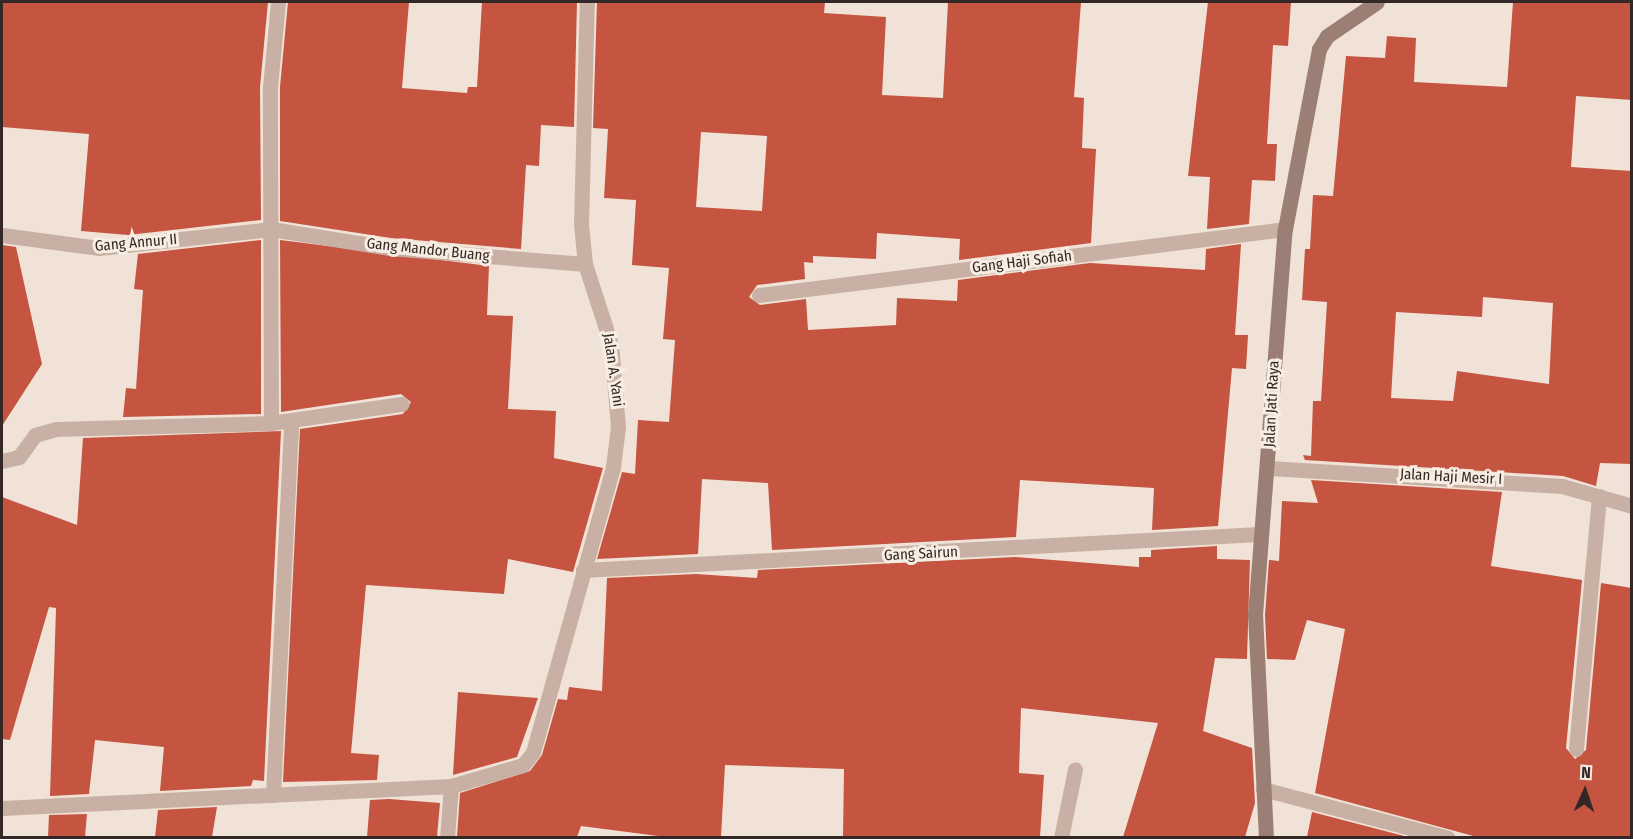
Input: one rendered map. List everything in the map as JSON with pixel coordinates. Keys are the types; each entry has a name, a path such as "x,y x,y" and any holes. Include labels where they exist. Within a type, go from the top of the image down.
{"street":[{"path":"271,423 270,87 278,2"},
{"name":"Jalan A. Yani","path":"451,786 523,765 549,704 583,570 613,466 619,396 612,344 585,264 579,193 587,2"},
{"name":"Jalan Jati Raya","path":"1266,837 1255,615 1259,534 1268,468 1285,229 1319,49 1327,36 1377,2"},
{"name":"Gang Annur II","path":"2,235 99,248 271,229"},
{"name":"Gang Mandor Buang","path":"271,229 390,248 585,264"},
{"name":"Gang Haji Sofiah","path":"759,295 1285,229"},
{"path":"2,461 19,456 35,435 56,429 271,423 402,404"},
{"path":"273,795 291,421"},
{"name":"Jalan Haji Mesir I","path":"1268,468 1523,482 1599,496 1632,506"},
{"path":"1576,749 1599,496"},
{"name":"Gang Sairun","path":"583,570 1259,534"},
{"path":"1061,837 1076,769"},
{"path":"2,808 451,786 447,837"},
{"path":"1263,789 1448,837"}],"building":[{"path":"2,2 268,2 260,87 261,220 128,235 81,231 89,134 2,127"},
{"path":"288,2 409,2 402,88 467,93 468,87 477,87 482,2 577,2 574,127 541,125 539,166 526,165 521,249 391,238 280,221 280,87"},
{"path":"597,2 825,2 824,13 886,17 882,95 943,98 948,2 1081,2 1074,97 1084,98 1082,148 1096,149 1091,243 959,260 960,239 877,233 876,259 813,256 813,263 804,262 805,279 757,285 749,297 760,305 806,299 808,330 896,325 897,298 957,301 958,280 1090,263 1205,270 1206,249 1241,244 1235,335 1248,335 1246,369 1232,368 1218,526 1152,530 1154,488 1020,480 1016,537 772,550 768,483 702,479 698,554 597,559 622,472 635,474 638,420 669,422 675,340 663,339 669,268 632,265 636,200 604,198 608,129 593,128","holes":["701,132 767,136 762,211 696,207"]},
{"path":"1208,2 1291,2 1288,46 1273,45 1267,144 1277,144 1275,181 1252,180 1249,224 1207,229 1210,177 1188,176"},
{"path":"1513,2 1632,2 1632,100 1576,96 1571,167 1632,171 1632,464 1600,463 1596,486 1563,476 1305,460 1303,455 1311,456 1313,401 1321,401 1327,302 1302,300 1305,249 1310,249 1313,195 1333,196 1346,56 1385,58 1387,36 1416,38 1414,82 1507,87","holes":["1483,297 1553,303 1549,384 1457,371 1453,401 1391,398 1396,312 1482,317"]},
{"path":"261,240 261,414 123,417 126,388 136,389 143,290 134,289 138,254"},
{"path":"280,240 489,266 487,315 513,316 508,409 556,411 554,458 603,468 573,572 508,559 504,594 366,585 351,753 379,755 377,780 283,782 300,429 403,414 411,402 401,394 281,412"},
{"path":"2,245 16,247 42,364 2,426"},
{"path":"281,431 264,781 253,780 251,786 160,791 164,747 95,740 89,794 50,796 56,608 49,607 10,740 2,739 2,497 77,525 83,438"},
{"path":"1311,480 1502,492 1491,566 1582,580 1566,748 1575,759 1586,750 1601,583 1632,588 1632,837 1477,837 1315,793 1345,629 1307,620 1295,660 1267,659 1265,615 1269,560 1279,561 1282,501 1318,503"},
{"path":"1217,546 1217,559 1250,560 1247,659 1215,658 1203,731 1252,748 1255,803 1245,837 1123,837 1158,723 1021,708 1019,773 1044,775 1040,837 843,837 844,769 725,765 721,837 666,837 581,826 577,837 457,837 460,793 530,771 542,755 558,699 567,700 569,687 602,691 607,578 696,574 757,578 758,570 1015,557 1139,567 1139,557 1151,557 1151,550"},
{"path":"458,692 538,698 517,757 453,775"},
{"path":"389,799 440,803 437,837 367,837 370,800"},
{"path":"217,807 212,837 155,837 158,810"},
{"path":"1312,812 1408,837 1307,837"},
{"path":"87,814 85,837 48,837 49,815"}]}
